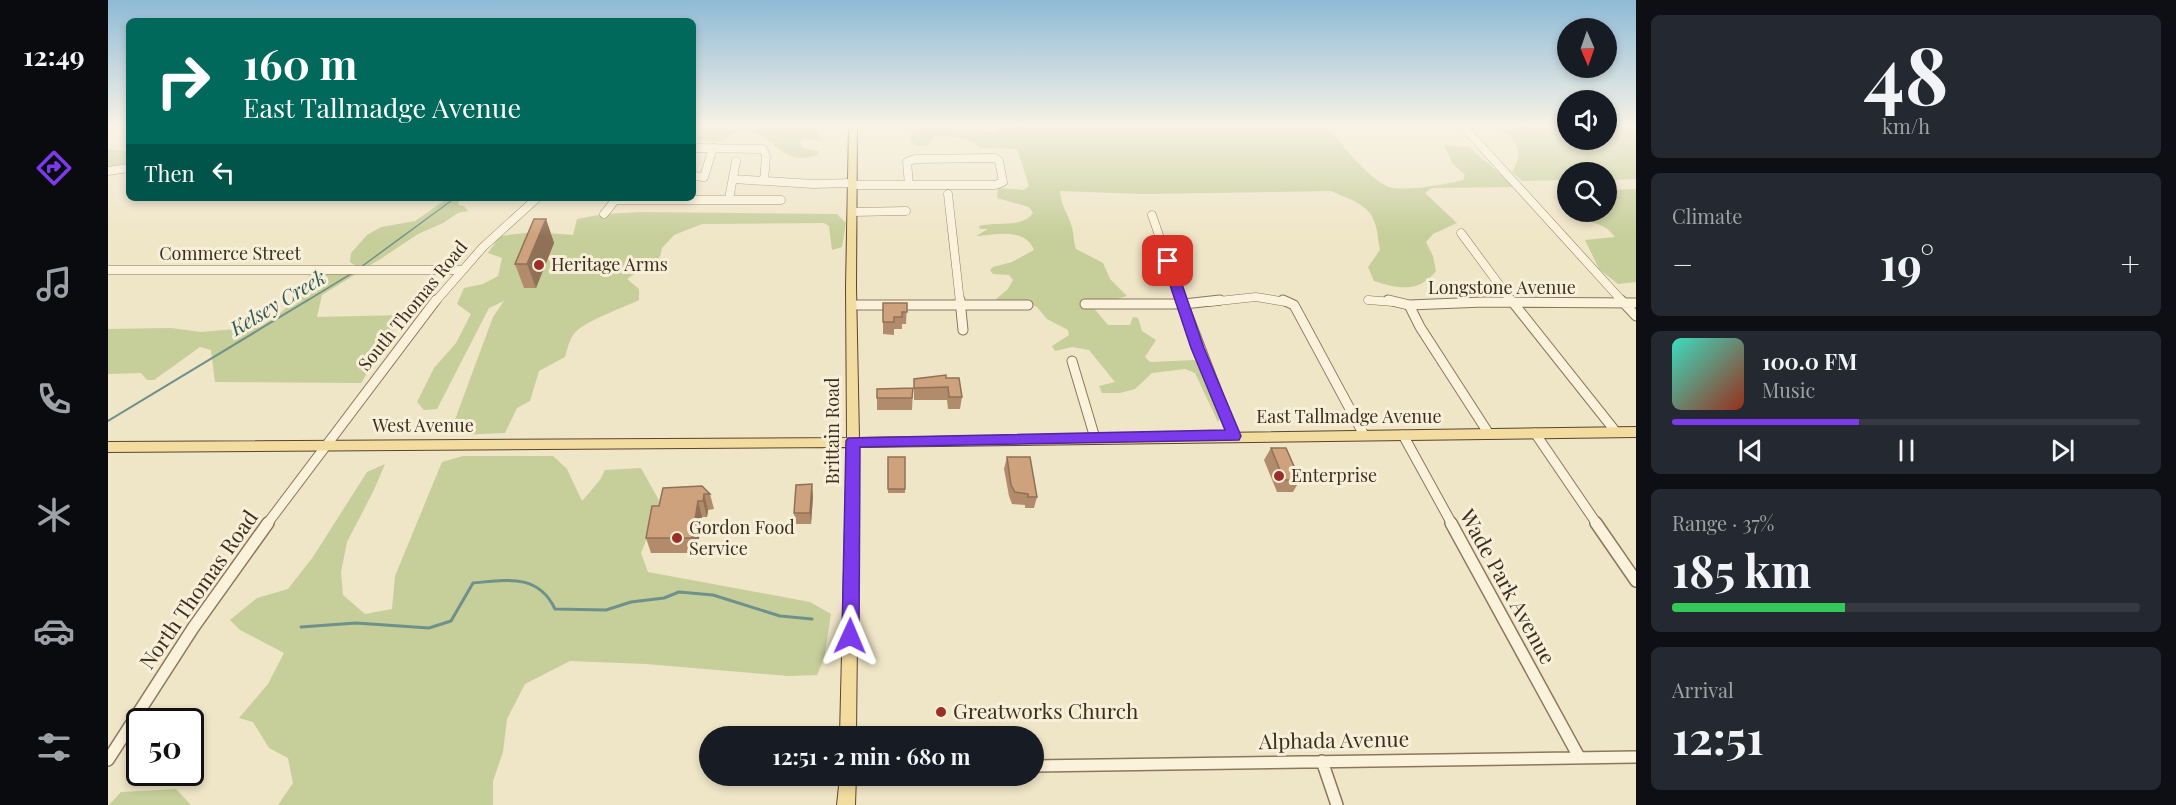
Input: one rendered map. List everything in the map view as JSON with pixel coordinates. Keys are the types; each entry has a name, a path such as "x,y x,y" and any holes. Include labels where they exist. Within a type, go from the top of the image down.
{"main road":[{"name":"Brittain Road","path":"848,726 853,441 853,163"},
{"name":"East Tallmadge Avenue","path":"738,444 1636,432"},
{"name":"West Avenue","path":"108,447 738,444"},
{"path":"846,805 847,786"}],"street":[{"path":"696,176 704,177 708,163"},
{"path":"729,199 736,163"},
{"path":"764,181 765,163"},
{"path":"908,163 909,185"},
{"path":"733,179 813,184 995,185 1003,182 999,163"},
{"path":"1496,163 1636,316"},
{"path":"108,171 126,168"},
{"path":"948,194 963,330"},
{"path":"696,199 781,200"},
{"name":"South Thomas Road","path":"326,445 461,270 491,237 533,201"},
{"path":"604,214 614,201"},
{"path":"853,212 906,211"},
{"path":"1152,215 1198,348 1234,436"},
{"path":"1461,233 1512,302 1616,432"},
{"name":"Commerce Street","path":"108,270 353,268 461,270"},
{"path":"1085,304 1183,304 1254,298 1281,299 1289,302 1294,305 1364,435"},
{"name":"Longstone Avenue","path":"1368,300 1388,300 1409,304 1636,303"},
{"path":"1409,304 1420,327 1489,434"},
{"path":"852,305 1028,305"},
{"path":"1072,361 1095,438"},
{"path":"1535,434 1636,581"},
{"name":"Wade Park Avenue","path":"1403,435 1579,758"},
{"name":"North Thomas Road","path":"108,760 113,745 228,578 326,445"},
{"name":"Alphada Avenue","path":"1044,766 1322,760 1636,758"},
{"path":"1322,760 1337,805"}],"green space":[{"path":"108,163 126,163 126,166 108,169"},
{"path":"1021,163 1358,163 1382,184 1396,188 1415,188 1463,180 1465,175 1452,163 1487,163 1515,187 1432,188 1425,193 1457,223 1433,234 1426,242 1433,256 1436,271 1423,283 1408,287 1391,286 1374,281 1368,267 1380,250 1371,215 1356,202 1331,191 1145,194 1060,191 1072,227 1076,249 1103,263 1110,279 1127,296 1092,306 1108,325 1130,325 1133,317 1138,318 1142,331 1156,340 1145,357 1150,362 1195,360 1223,412 1218,422 1195,373 1185,369 1152,373 1135,389 1120,393 1102,393 1099,386 1115,382 1089,350 1072,347 1055,351 1052,346 1069,335 1068,330 1047,319 1037,307 1030,304 999,303 996,299 1008,289 1013,280 1009,275 993,274 990,270 1012,262 1034,250 1030,243 1017,235 976,236 988,229 980,229 979,226 1015,223 1028,218 1033,213 1029,207 997,198 998,188 1024,190 1029,186"},
{"path":"1516,163 1557,163 1557,180 1522,181 1512,172"},
{"path":"1617,163 1636,163 1636,179 1617,180"},
{"path":"1636,189 1636,282 1618,284 1599,269 1585,240 1615,237 1605,227 1590,222 1617,222 1617,190"},
{"path":"444,201 459,201 458,205 464,206 468,211 458,213 443,223 418,234 370,265 356,266 350,262 351,253 367,235 381,227 415,221"},
{"path":"640,212 837,214 846,223 842,247 832,250 829,226 824,223 702,224 674,235 662,248 660,257 627,279 639,289 639,300 594,320 578,330 570,340 565,357 539,371 530,401 517,408 505,433 456,435 450,433 493,317 504,301 489,308 437,409 424,410 417,402 434,368 456,343 471,314 457,304 464,288 483,284 498,276 502,258 488,253 500,236 534,232 573,235 577,219 604,214"},
{"path":"361,271 322,295 317,317 403,315 361,383 215,382 211,350 200,347 154,380 147,380 141,373 108,374 108,329 171,328 201,332 260,327 284,310 312,272"},
{"path":"463,456 553,456 567,469 582,501 600,480 605,470 641,468 661,504 641,553 648,572 810,602 831,614 824,659 817,675 788,676 646,664 570,661 525,684 507,719 503,752 493,781 493,805 278,805 293,783 288,758 269,748 253,722 239,718 268,684 284,653 240,630 230,620 257,598 288,589 313,557 367,472 385,464 347,542 341,572 343,595 365,614 392,609 395,576 442,462"},
{"path":"176,789 191,805 109,805 121,792"}],"building":[{"path":"534,219 546,219 527,264 515,264"},
{"path":"883,303 907,303 907,312 902,312 902,317 894,317 894,322 883,322"},
{"path":"946,375 946,378 959,378 962,397 949,397 948,387 914,388 914,379"},
{"path":"913,388 912,398 877,398 877,389"},
{"path":"1271,448 1286,448 1300,480 1284,480"},
{"path":"888,457 905,457 905,489 888,489"},
{"path":"1007,457 1030,457 1037,497 1028,497 1028,494 1015,492 1011,485"},
{"path":"812,484 810,513 794,513 796,485"},
{"path":"702,486 710,494 704,494 703,501 698,501 692,538 646,538 652,506 659,506 663,488"}],"waterway":[{"name":"Kelsey Creek","path":"361,267 451,201"},
{"name":"Kelsey Creek","path":"305,302 354,272"},
{"name":"Kelsey Creek","path":"108,421 308,300"},
{"path":"301,627 356,623 429,628 451,621 473,583 509,580 520,581 540,589 555,609 606,610 631,602 664,598 679,592 713,595 780,616 812,619"}],"place":[{"name":"Heritage Arms","path":"539,265"},
{"name":"Enterprise","path":"1279,476"},
{"name":"Gordon Food Service","path":"677,538"},
{"name":"Greatworks Church","path":"941,712"}],"route":[{"path":"850,636 853,441 1234,436 1198,348 1168,261"}]}
